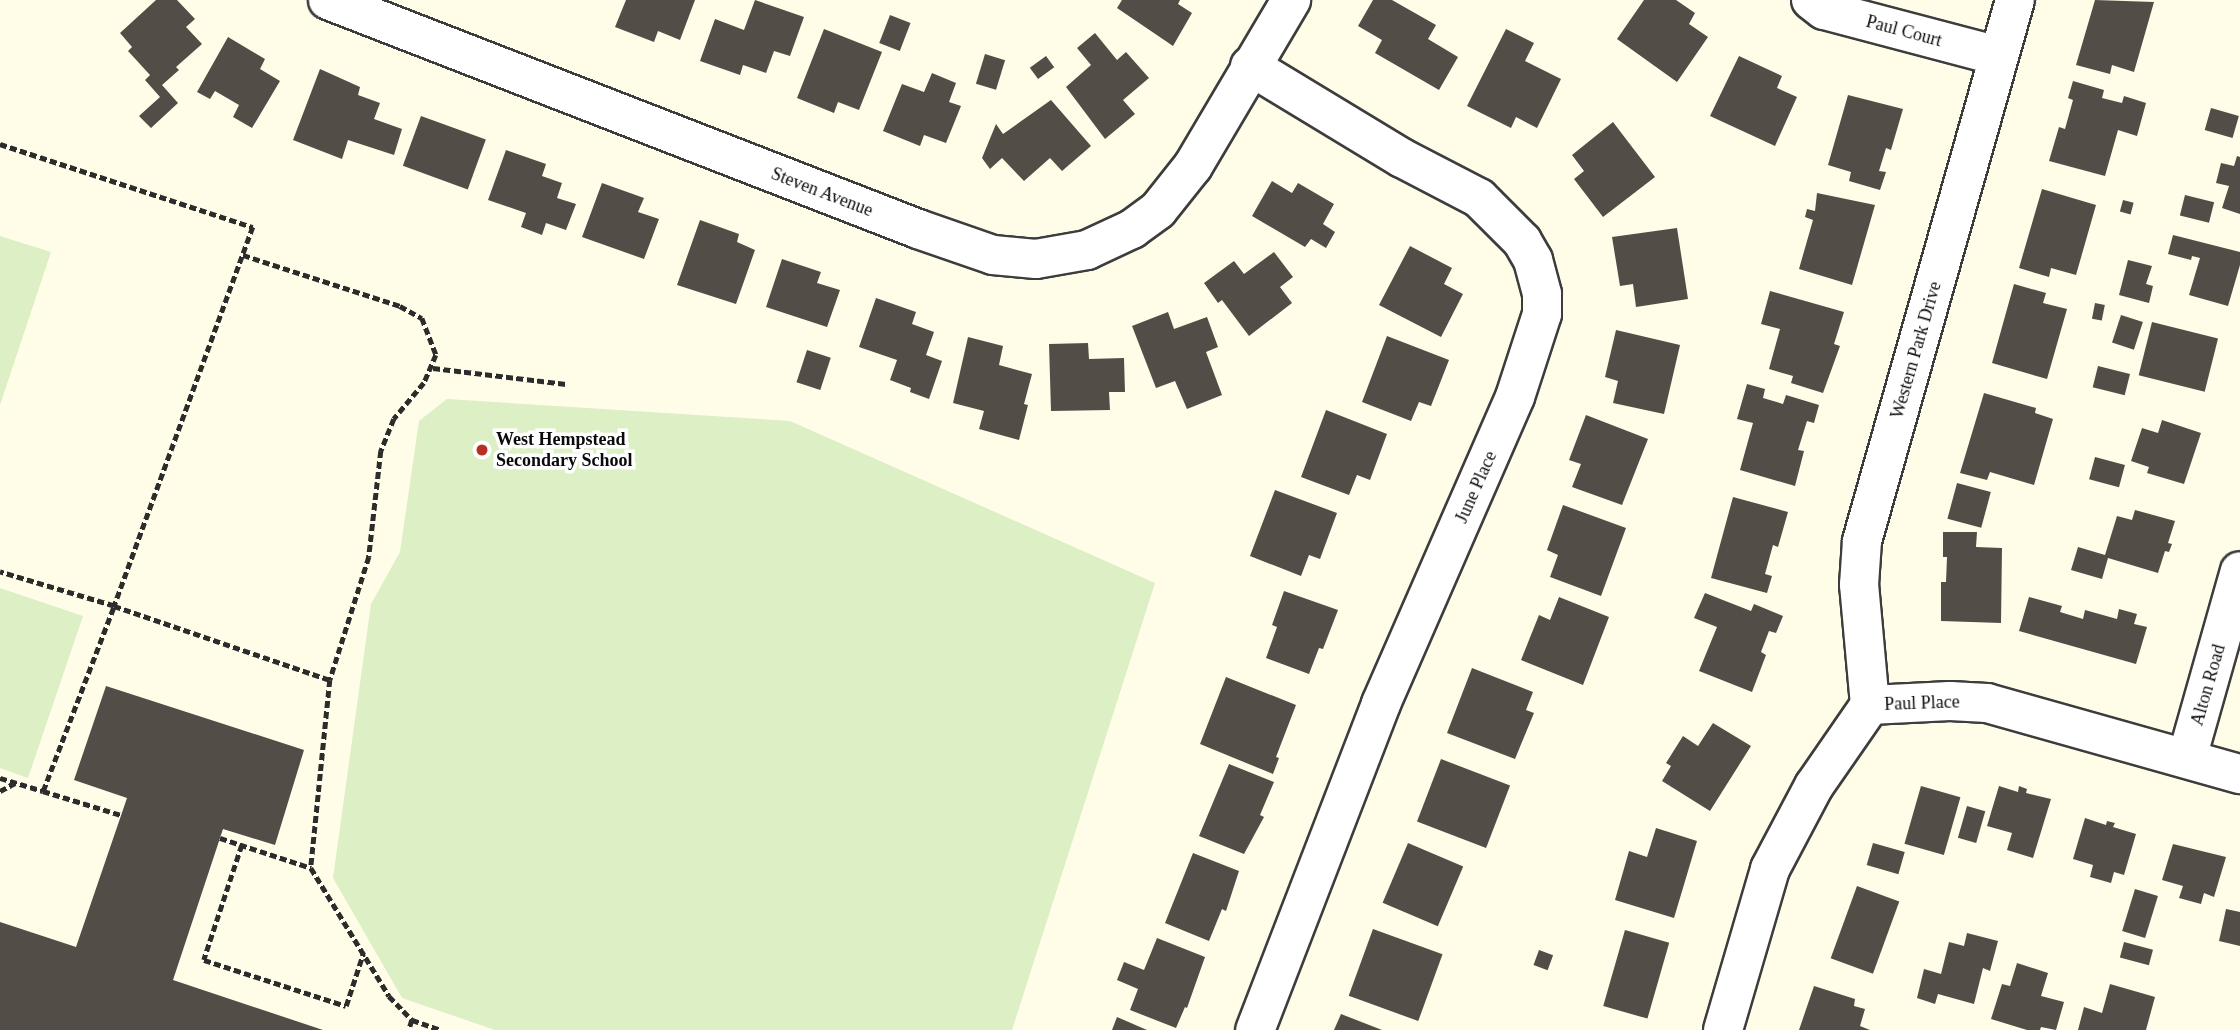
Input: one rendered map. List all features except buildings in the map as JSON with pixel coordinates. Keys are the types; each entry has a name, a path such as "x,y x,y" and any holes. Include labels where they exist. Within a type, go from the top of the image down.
{"street":[{"name":"Steven Avenue","path":"328,0 918,229 993,254 1037,259 1087,250 1132,229 1158,210 1193,166 1291,0"},
{"name":"Paul Court","path":"1811,0 1824,10 1998,56"},
{"name":"Western Park Drive","path":"1870,705 1859,584 1862,541 2015,0"},
{"name":"June Place","path":"1251,66 1402,158 1479,198 1522,241 1533,260 1542,294 1542,314 1516,397 1381,704 1255,1030"},
{"name":"Alton Road","path":"2187,758 2240,571"},
{"name":"Paul Place","path":"1723,1030 1770,869 1814,786 1870,705 1950,701 1987,703 2240,774"}],"path":[{"path":"0,144 253,227 43,791"},
{"path":"243,255 400,306 422,318 436,355 433,368 394,419 381,451 369,557 330,680 311,868 388,996 412,1020 416,1030"},
{"path":"433,368 566,384"},
{"path":"0,572 114,606 330,680"},
{"path":"0,779 121,815"},
{"path":"0,791 15,783"},
{"path":"220,838 311,868"},
{"path":"242,845 204,960 346,1006 363,953"},
{"path":"409,1030 412,1020"},
{"path":"412,1020 441,1030"}],"green space":[{"path":"0,236 51,252 0,405"},
{"path":"447,399 790,421 1155,583 1012,1030 495,1030 402,998 333,878 371,604 400,552 419,421"},
{"path":"0,588 83,616 28,778 0,768"}],"place":[{"name":"West Hempstead Secondary School","path":"482,450"}]}
